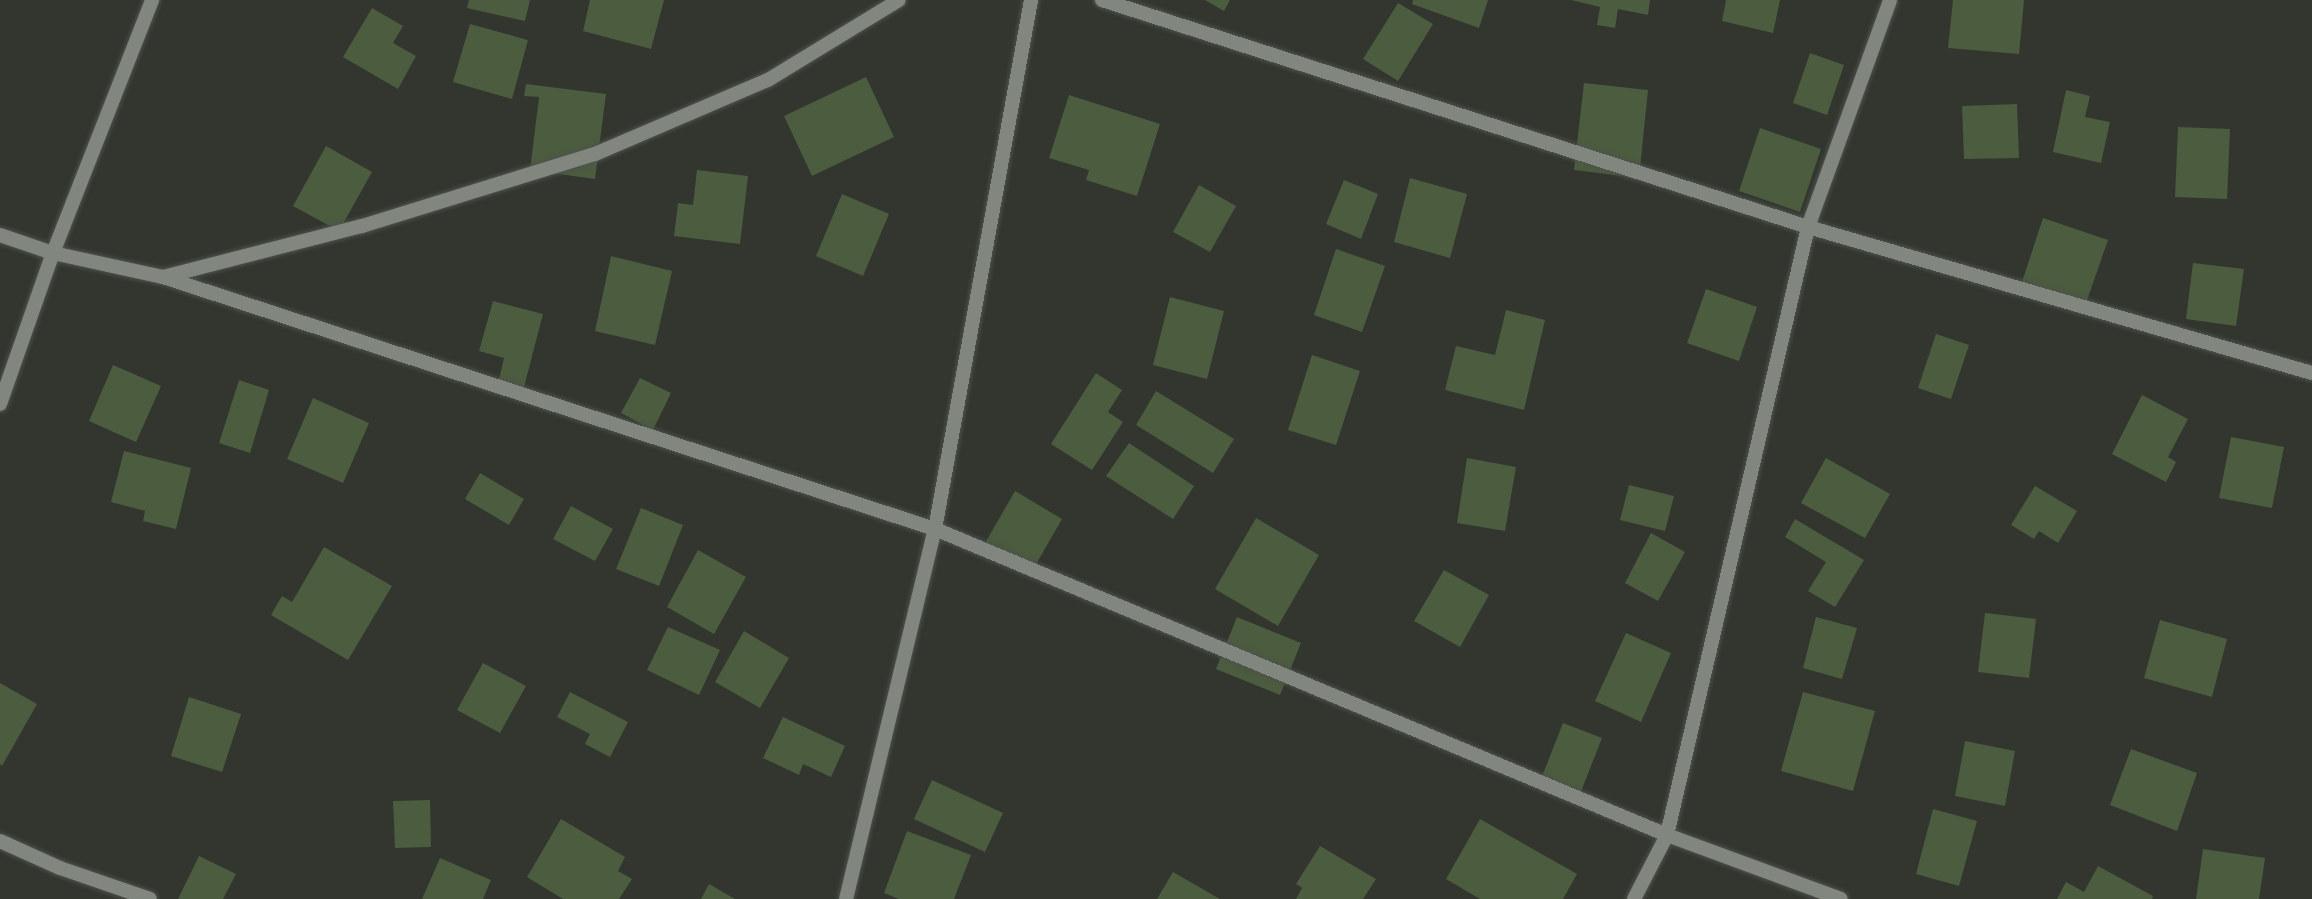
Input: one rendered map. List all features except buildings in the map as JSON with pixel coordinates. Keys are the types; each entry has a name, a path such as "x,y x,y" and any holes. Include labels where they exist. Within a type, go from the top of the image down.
{"street":[{"path":"0,404 53,253 152,0"},
{"path":"163,277 362,226 595,154 768,80 899,0"},
{"path":"846,899 935,529 1031,0"},
{"path":"1102,0 1808,227 2312,373"},
{"path":"1633,899 1667,835 1808,227 1890,0"},
{"path":"4,240 163,277 935,529 1667,835 1842,899"},
{"path":"0,841 60,868 150,899"}]}
